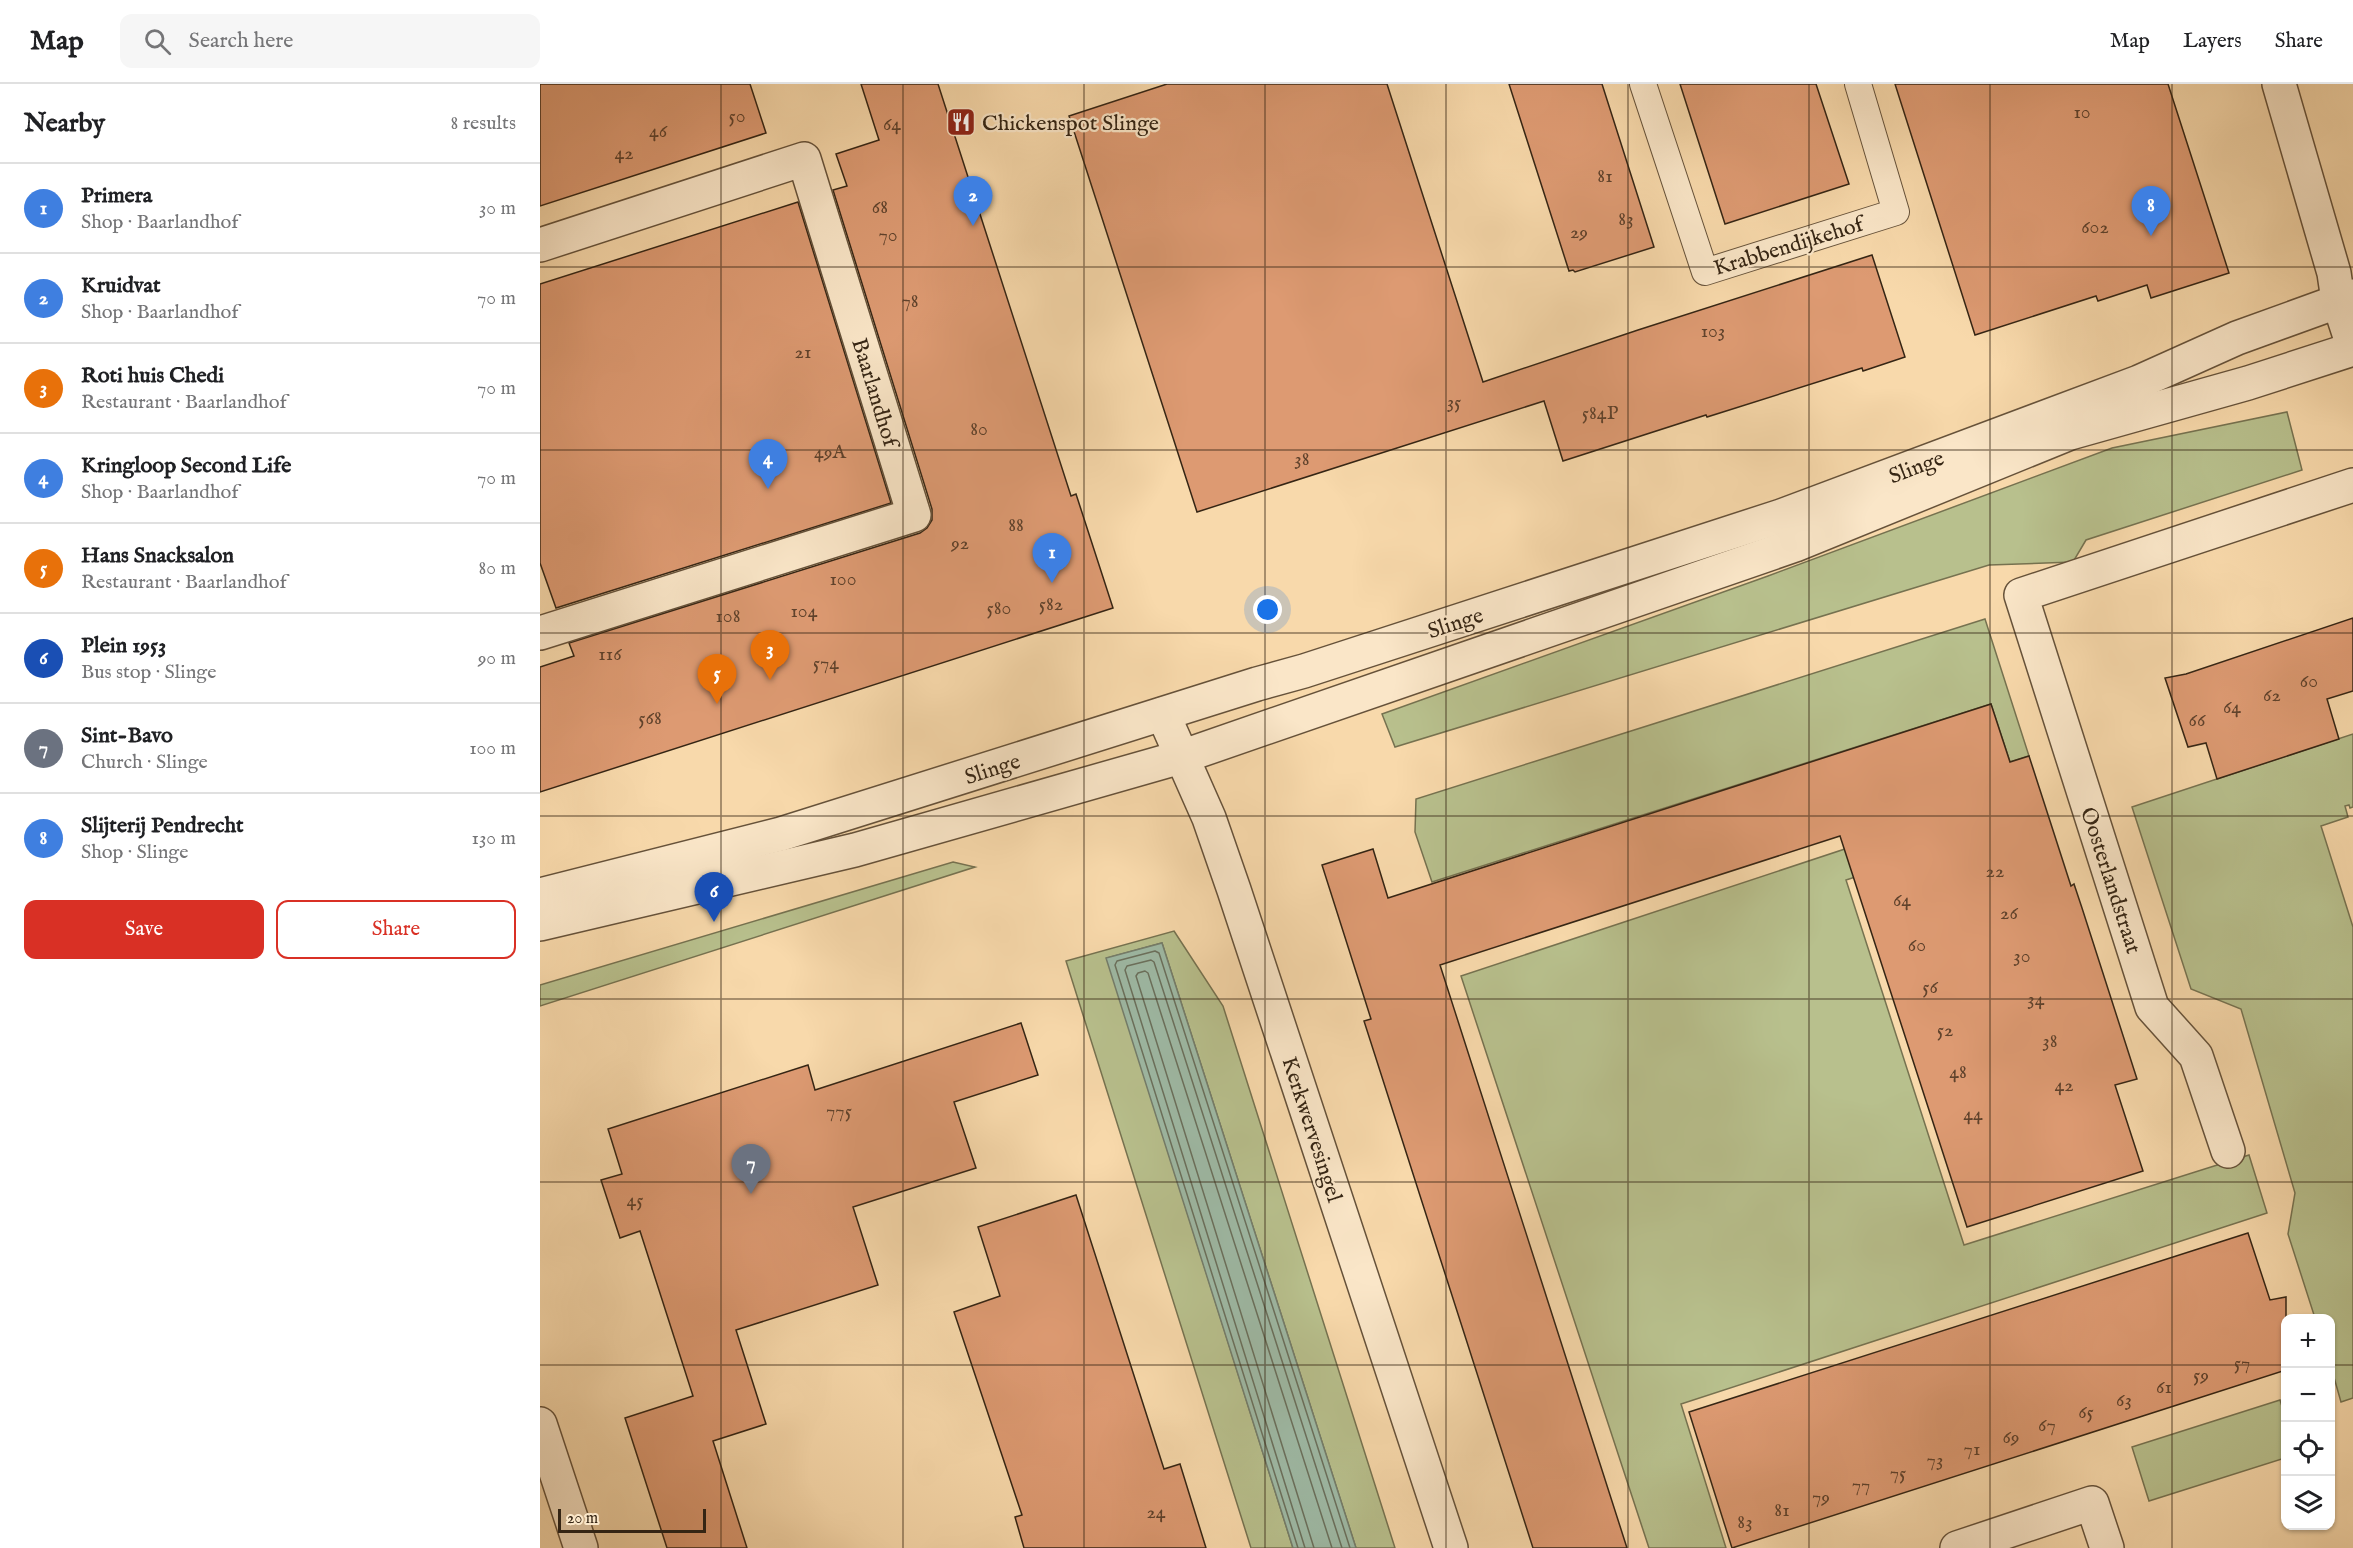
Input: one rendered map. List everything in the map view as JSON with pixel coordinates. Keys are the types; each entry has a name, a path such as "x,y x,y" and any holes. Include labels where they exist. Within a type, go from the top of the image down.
{"street":[{"path":"2278,84 2334,273 2346,298 2353,347"},
{"name":"Baarlandhof","path":"540,245 804,159 914,514 540,633"},
{"name":"Slinge","path":"540,895 781,834 1304,671 1781,516 2139,382 2237,338 2346,298"},
{"name":"Slinge","path":"540,924 855,850 1181,757 1795,545 2070,433 2248,382 2353,347"},
{"name":"Oosterlandstraat","path":"2228,1151 2196,1056 2152,1007 2021,595 2353,485"},
{"name":"Kerkwervesingel","path":"1163,714 1209,818 1234,890 1451,1548"},
{"path":"540,1424 581,1548"},
{"path":"1957,1548 2092,1503 2107,1548"}],"lane":[{"name":"Krabbendijkehof","path":"1643,84 1705,272 1896,212 1858,84"}],"green space":[{"path":"2287,412 2302,470 2086,540 2073,562 1989,565 1395,747 1382,714 1768,576 2112,448"},
{"path":"1985,619 2029,756 2010,762 1991,704 1432,882 1415,832 1416,799"},
{"path":"2353,734 2353,807 2345,806 2348,817 2321,826 2353,927 2353,1398 2341,1402 2335,1381 2335,1314 2314,1314 2288,1234 2295,1193 2241,1009 2191,989 2132,807"},
{"path":"2011,794 2019,824 1846,880 1964,1245 2249,1155 2267,1213 1681,1404 1726,1548 1649,1548 1461,976"},
{"path":"953,862 975,867 540,1006 540,985"},
{"path":"1174,931 1223,1006 1395,1548 1356,1548 1162,943 1107,958 1293,1548 1251,1548 1066,961"},
{"path":"2280,1400 2281,1403 2281,1459 2149,1501 2132,1447"}],"water":[{"path":"1162,943 1356,1548 1293,1548 1106,958"}],"building":[{"path":"540,84 750,84 766,133 540,206"},
{"path":"861,84 938,84 1071,496 1076,494 1113,608 540,792 540,667 574,656 569,643 920,533 932,520 932,509 833,190 847,186 836,154 879,140"},
{"path":"1167,84 1387,84 1483,382 1872,255 1905,357 1863,371 1862,368 1707,417 1706,415 1563,461 1544,401 1197,512 1069,116"},
{"path":"1509,84 1602,84 1654,247 1575,272 1569,271"},
{"path":"1680,84 1816,84 1849,184 1725,224"},
{"path":"1895,84 2168,84 2229,273 2151,298 2147,285 2098,301 2096,296 1975,335"},
{"path":"798,202 891,503 556,608 540,563 540,284"},
{"path":"2353,618 2353,691 2327,699 2339,739 2217,779 2206,743 2188,747 2165,678 2186,674"},
{"path":"1991,704 2010,762 2029,756 2071,886 2074,884 2082,908 2137,1079 2115,1085 2143,1171 1967,1227 1840,836 1440,965 1627,1548 1533,1548 1364,1021 1371,1019 1322,865 1373,849 1388,898"},
{"path":"1021,1023 1038,1075 954,1102 976,1168 853,1207 878,1285 736,1330 766,1424 713,1441 747,1548 667,1548 625,1418 693,1396 640,1231 620,1238 601,1180 622,1174 608,1129 808,1065 815,1090"},
{"path":"1076,1195 1164,1469 1180,1464 1206,1548 1024,1548 1015,1517 1022,1515 954,1312 1000,1296 978,1227"},
{"path":"2248,1233 2270,1300 2286,1297 2286,1314 2281,1314 2281,1372 1732,1548 1689,1412"}],"place":[{"name":"Chickenspot Slinge","path":"961,122"},
{"name":"Kruidvat","path":"973,226"},
{"name":"Slijterij Pendrecht","path":"2151,236"},
{"name":"Kringloop Second Life","path":"768,489"},
{"name":"Primera","path":"1052,583"},
{"name":"Roti huis Chedi","path":"770,680"},
{"name":"Hans Snacksalon","path":"717,704"},
{"name":"Plein 1953","path":"714,922"},
{"name":"Sint-Bavo","path":"751,1194"}]}
